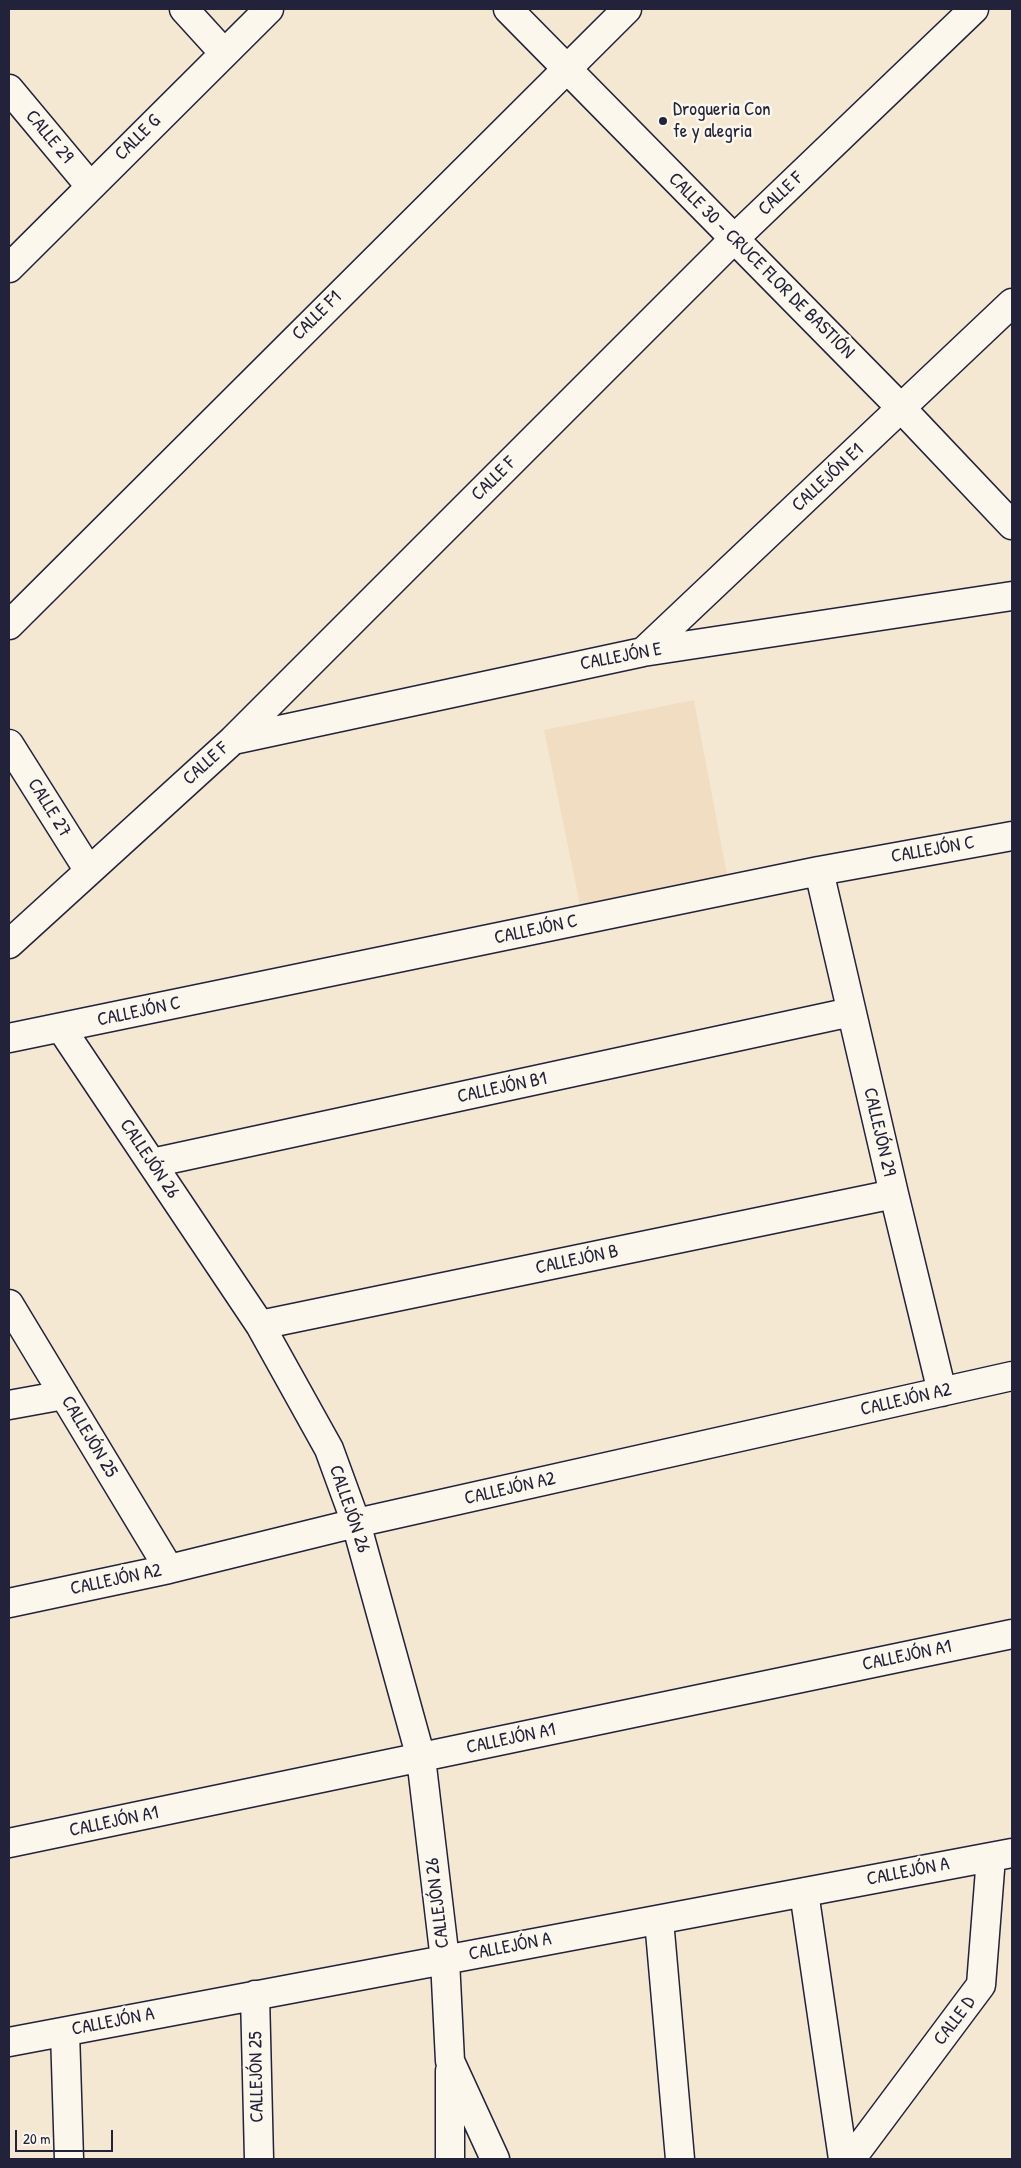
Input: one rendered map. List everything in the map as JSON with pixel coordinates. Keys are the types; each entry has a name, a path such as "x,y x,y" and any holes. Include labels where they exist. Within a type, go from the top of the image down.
{"street":[{"path":"184,9 224,53"},
{"name":"CALLE G","path":"9,268 268,9"},
{"name":"CALLE 30 - CRUCE FLOR DE BASTIÓN","path":"508,9 902,409 1012,525"},
{"name":"CALLE F1","path":"9,625 627,9"},
{"name":"CALLE F","path":"9,944 233,740 734,239 974,9"},
{"name":"CALLE 29","path":"9,88 90,186"},
{"name":"CALLEJÓN E1","path":"643,652 1012,303"},
{"name":"CALLEJÓN E","path":"233,740 643,652 1012,596"},
{"name":"CALLE 27","path":"9,744 89,871"},
{"name":"CALLEJÓN C","path":"61,1028 819,872 1012,836"},
{"name":"CALLEJÓN 29","path":"819,872 942,1392"},
{"name":"CALLEJÓN B1","path":"152,1163 851,1012"},
{"path":"9,1038 61,1028"},
{"name":"CALLEJÓN 26","path":"61,1028 260,1325 329,1449 356,1523 421,1758 445,1960 450,2061 450,2159"},
{"name":"CALLEJÓN B","path":"260,1325 894,1194"},
{"name":"CALLEJÓN 25","path":"9,1304 169,1569"},
{"name":"CALLEJÓN A2","path":"9,1603 169,1569 356,1523 1012,1376"},
{"path":"9,1405 64,1395"},
{"name":"CALLEJÓN A1","path":"9,1844 1012,1634"},
{"name":"CALLEJÓN A","path":"9,2042 1002,1855"},
{"name":"CALLE D","path":"851,2159 982,1985 1002,1855"},
{"path":"804,1892 843,2159"},
{"path":"659,1920 680,2159"},
{"name":"CALLEJÓN 25","path":"255,1995 258,2159"},
{"path":"65,2032 69,2159"},
{"name":"CALLEJÓN 26","path":"450,2061 495,2159"}],"shaded area":[{"path":"694,700 728,880 581,910 544,730"}],"place":[{"name":"Drogueria Con fe y alegria","path":"663,121"}]}
